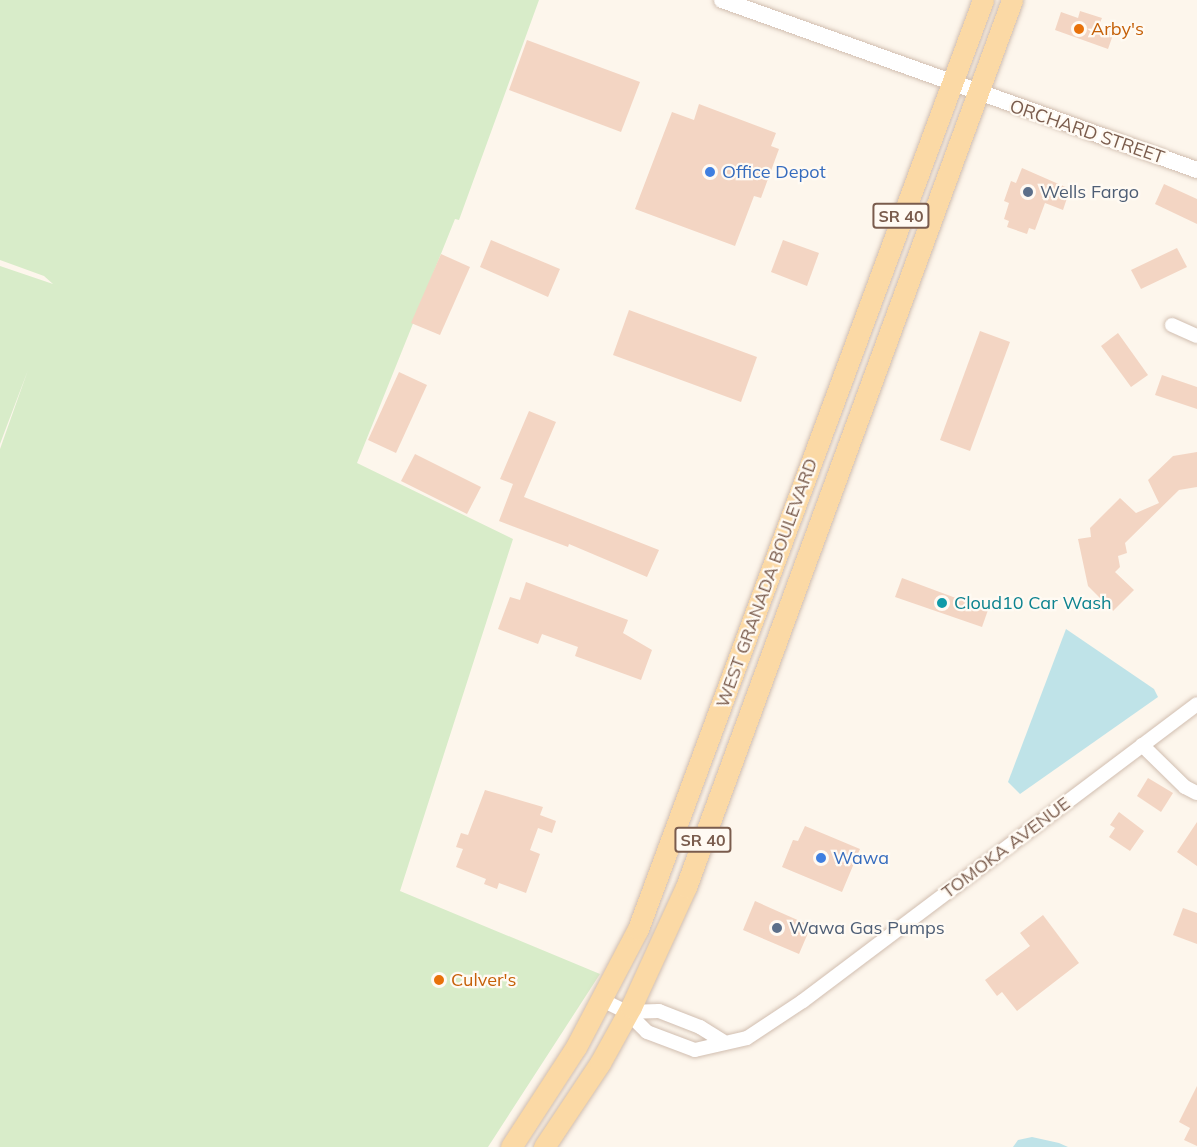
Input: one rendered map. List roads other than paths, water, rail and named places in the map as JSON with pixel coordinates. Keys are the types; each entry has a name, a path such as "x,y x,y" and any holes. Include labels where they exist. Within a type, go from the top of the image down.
{"main road":[{"name":"WEST GRANADA BOULEVARD","path":"511,1147 602,1000 661,871 949,84 983,0"},
{"name":"WEST GRANADA BOULEVARD","path":"544,1147 627,1012 686,887 1012,0"}],"street":[{"name":"ORCHARD STREET","path":"722,0 976,94 1197,170"},
{"path":"1172,325 1197,336"},
{"path":"800,494 827,503"},
{"name":"TOMOKA AVENUE","path":"602,1000 627,1012 647,1032 695,1050 722,1041 747,1038 803,1001 1197,704"},
{"path":"1142,745 1185,788 1197,793"},
{"name":"TOMOKA AVENUE","path":"627,1012 659,1011 700,1027 722,1041"}],"water":[{"path":"1066,629 1154,689 1158,697 1020,794 1008,782"},
{"path":"1032,1137 1068,1147 1013,1147 1018,1140"}],"place":[{"name":"Arby's","path":"1079,29"},
{"name":"Office Depot","path":"710,172"},
{"name":"Wells Fargo","path":"1028,192"},
{"name":"Cloud10 Car Wash","path":"942,603"},
{"name":"Wawa","path":"821,858"},
{"name":"Wawa Gas Pumps","path":"777,928"},
{"name":"Culver's","path":"439,980"}]}
